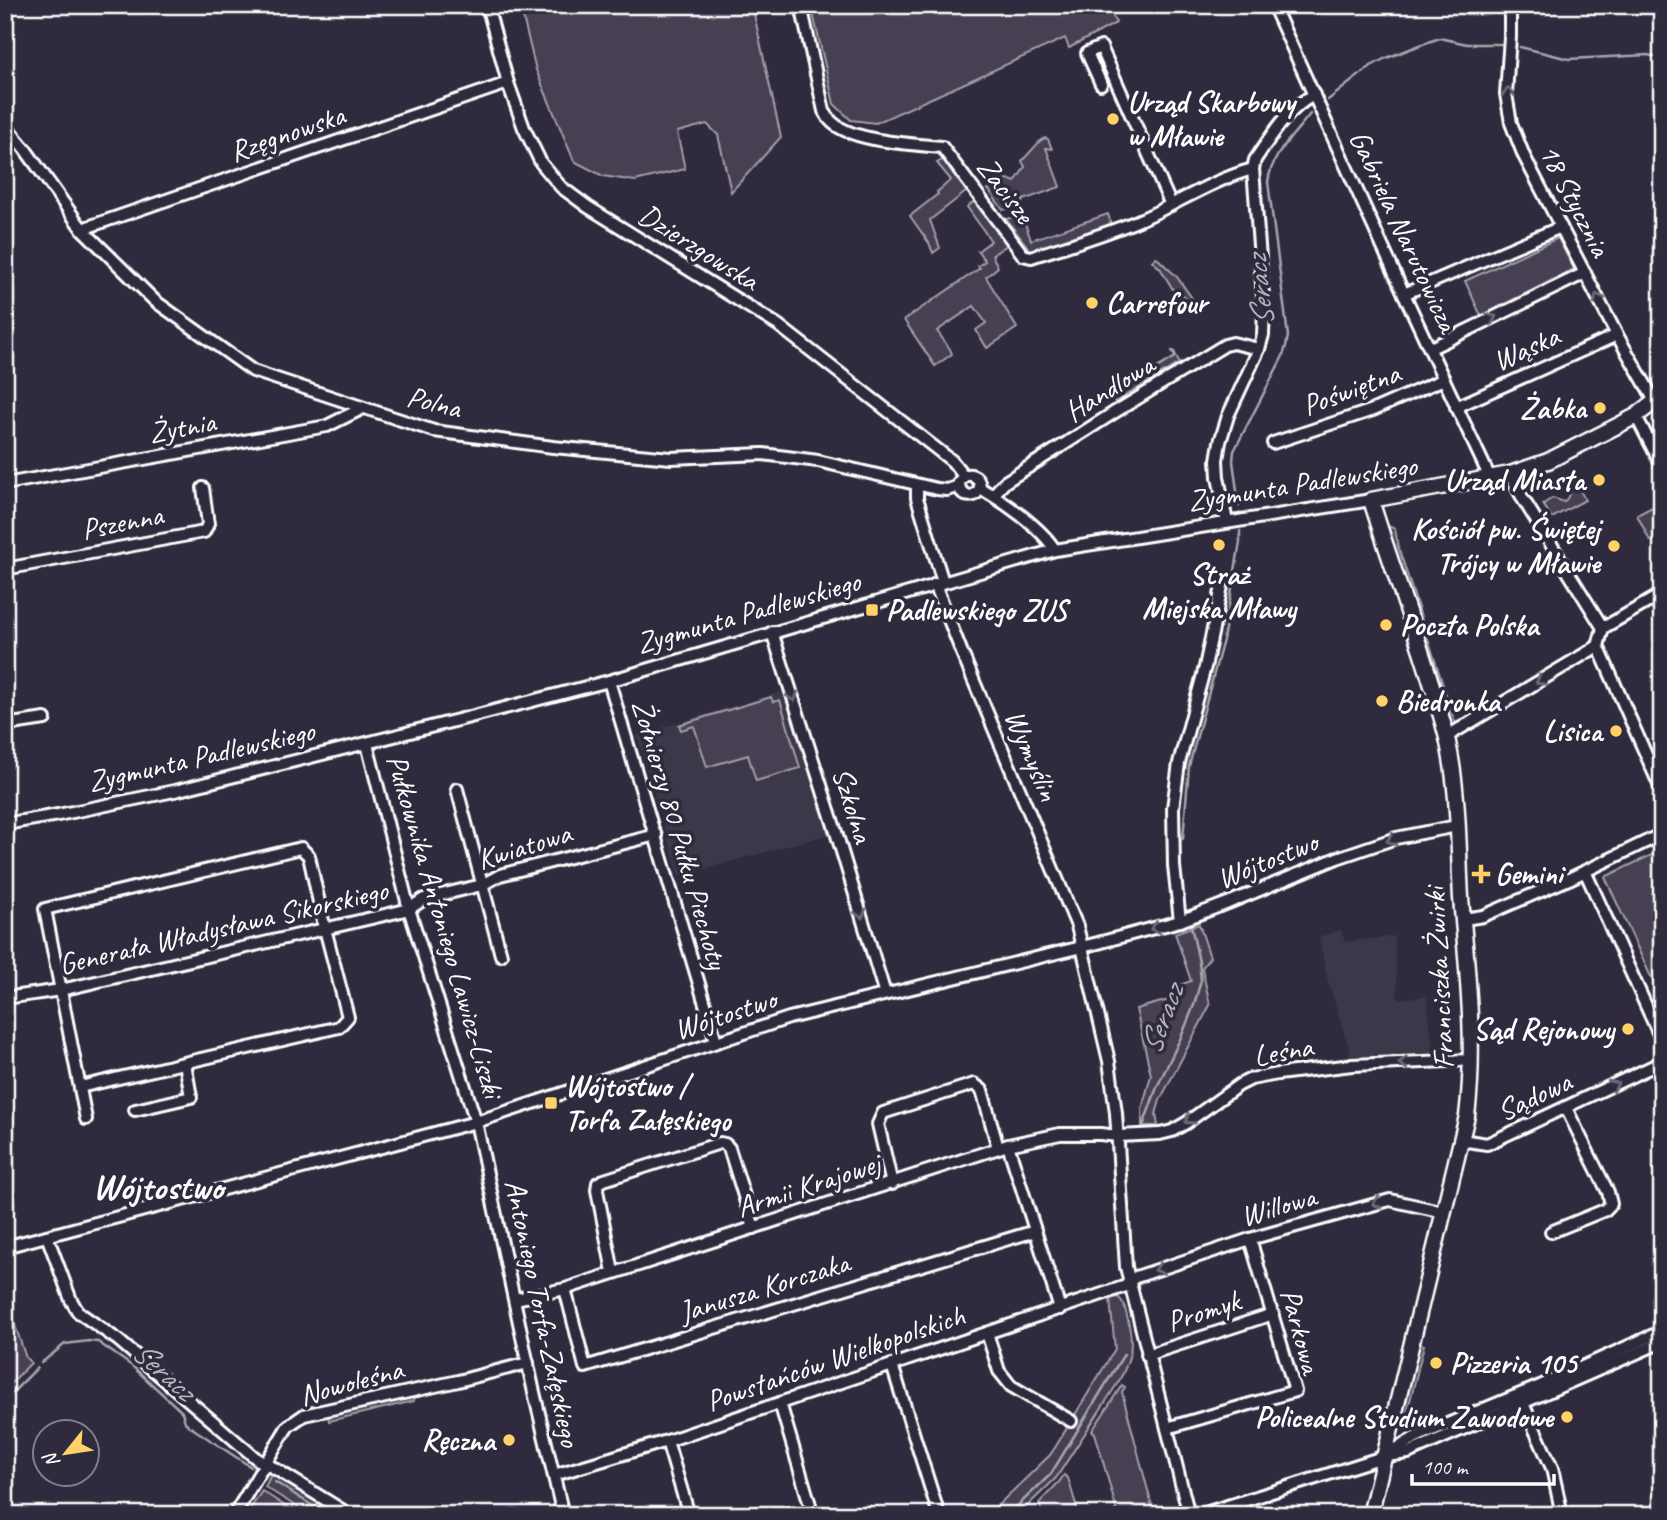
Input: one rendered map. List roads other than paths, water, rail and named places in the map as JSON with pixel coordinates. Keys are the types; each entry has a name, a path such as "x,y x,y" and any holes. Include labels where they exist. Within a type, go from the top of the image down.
{"main road":[{"name":"Zygmunta Padlewskiego","path":"1371,500 1517,472 1565,452 1636,416 1658,398"},
{"name":"Franciszka Żwirki","path":"1370,1515 1461,1140 1468,1107 1471,1060 1464,919 1454,788 1447,737 1431,680 1371,500"}],"street":[{"name":"Dzierzgowska","path":"487,5 508,83 524,128 541,163 561,187 588,208 778,325 952,461 961,481 962,493 969,496 976,494 980,488 974,475 971,474 961,481"},
{"name":"Zacisze","path":"801,5 824,111 831,122 842,129 870,138 942,147 1023,255 1031,257 1119,228 1235,174 1253,169"},
{"name":"Gabriela Narutowicza","path":"1273,5 1490,478"},
{"name":"18 Stycznia","path":"1510,5 1506,94 1511,123 1524,156 1616,335 1658,398"},
{"path":"1101,84 1087,53 1101,47 1171,205"},
{"name":"Rzęgnowska","path":"82,229 508,83"},
{"path":"1227,522 1218,477 1220,442 1228,416 1263,335 1264,309 1253,169 1261,151 1293,110 1314,95"},
{"name":"Polna","path":"5,125 82,229 155,301 253,371 434,432 671,458 763,454 818,461 937,489 947,489 961,481"},
{"path":"1404,294 1561,227"},
{"path":"1431,348 1585,273"},
{"name":"Wąska","path":"1456,407 1616,335"},
{"name":"Handlowa","path":"993,495 1005,482 1225,345 1233,343 1259,349"},
{"name":"Poświętna","path":"1273,443 1373,410 1444,379"},
{"name":"Żytnia","path":"5,484 327,426 363,408"},
{"path":"1636,416 1662,466"},
{"path":"1517,472 1523,499 1603,628"},
{"name":"Wymyślin","path":"918,485 917,498 939,583 962,653 1083,946 1109,1061 1118,1136 1126,1267 1189,1515"},
{"name":"Pszenna","path":"5,569 204,532 208,524 203,488"},
{"name":"Dzierzgowska","path":"980,488 1038,530 1055,550"},
{"name":"Zygmunta Padlewskiego","path":"5,824 179,790 609,681 1055,550 1371,500"},
{"path":"1180,921 1174,866 1173,808 1179,764 1205,667 1222,586"},
{"path":"1662,594 1603,628 1598,646 1662,791"},
{"name":"Szkolna","path":"772,632 885,994"},
{"path":"1447,737 1598,646"},
{"name":"Żołnierzy 80 Pułku Piechoty","path":"609,681 716,1041"},
{"path":"5,725 45,719"},
{"name":"Pułkownika Antoniego Lawicz-Liszki","path":"367,744 409,909 475,1122"},
{"path":"457,789 501,955"},
{"name":"Wójtostwo","path":"5,1247 475,1122 789,1018 1180,921 1337,858 1396,838 1457,826"},
{"path":"1464,919 1483,916 1662,834"},
{"name":"Kwiatowa","path":"409,909 424,899 482,885 500,875 656,835"},
{"path":"80,1087 339,1027 348,1017 309,856 301,848 45,909 86,1119"},
{"path":"1584,871 1662,1041"},
{"name":"Generała Władysława Sikorskiego","path":"5,998 61,990 409,909"},
{"name":"Leśna","path":"1118,1136 1172,1131 1251,1079 1352,1065 1471,1060"},
{"name":"Sądowa","path":"1461,1140 1487,1144 1662,1062"},
{"path":"135,1110 191,1097 185,1063"},
{"path":"892,1184 878,1124 883,1113 974,1084 982,1090 1035,1231 1060,1308"},
{"path":"1551,1232 1605,1210 1611,1204 1608,1192 1566,1108"},
{"name":"Antoniego Torfa-Załęskiego","path":"475,1122 563,1515"},
{"name":"Armii Krajowej","path":"515,1299 565,1289 1003,1147 1060,1135 1118,1136"},
{"path":"613,1272 598,1184 720,1143 729,1148 754,1228"},
{"name":"Willowa","path":"1129,1281 1250,1239 1390,1200 1444,1212"},
{"name":"Janusza Korczaka","path":"565,1289 584,1367 1035,1231"},
{"path":"47,1236 78,1312 118,1340 258,1460 350,1515"},
{"name":"Parkowa","path":"1167,1428 1295,1391 1250,1239"},
{"name":"Powstańców Wielkopolskich","path":"554,1475 780,1403 1126,1286 1129,1281"},
{"name":"Promyk","path":"1147,1355 1273,1314"},
{"path":"1199,1515 1386,1456 1408,1454 1662,1331"},
{"path":"986,1333 999,1371 1011,1385 1071,1421"},
{"path":"1520,1398 1662,1342"},
{"name":"Nowoleśna","path":"233,1515 288,1426 304,1415 528,1363"},
{"path":"892,1365 939,1515"},
{"path":"1520,1398 1552,1468 1562,1515"},
{"path":"780,1403 813,1515"},
{"path":"667,1441 689,1515"}],"waterway":[{"name":"Seracz","path":"1328,100 1371,66 1440,38 1467,44 1501,44"},
{"name":"Seracz","path":"1520,47 1569,59 1648,55 1662,59"},
{"name":"Seracz","path":"1239,506 1234,451 1283,356 1288,336 1268,182 1278,154 1310,114"},
{"name":"Seracz","path":"1183,839 1189,766 1223,640 1240,531"},
{"name":"Seracz","path":"1143,1126 1157,1087 1194,1005 1201,980 1191,926"},
{"name":"Seracz","path":"41,1363 65,1344 98,1342 132,1366 182,1412 189,1426 251,1467"},
{"name":"Seracz","path":"1008,1515 1051,1474 1124,1354"},
{"name":"Seracz","path":"5,1400 37,1368"},
{"name":"Seracz","path":"275,1482 327,1515"}],"place":[{"name":"Urząd Skarbowy w Mławie","path":"1113,119"},
{"name":"Carrefour","path":"1092,303"},
{"name":"Żabka","path":"1600,408"},
{"name":"Urząd Miasta","path":"1599,480"},
{"name":"Straż Miejska Mławy","path":"1219,545"},
{"name":"Kościół pw. Świętej Trójcy w Mławie","path":"1614,546"},
{"name":"Padlewskiego ZUS","path":"872,610"},
{"name":"Poczta Polska","path":"1386,625"},
{"name":"Biedronka","path":"1382,701"},
{"name":"Lisica","path":"1616,731"},
{"name":"Gemini","path":"1481,874"},
{"name":"Sąd Rejonowy","path":"1628,1029"},
{"name":"Wójtostwo / Torfa Załęskiego","path":"551,1103"},
{"name":"Pizzeria 105","path":"1436,1363"},
{"name":"Policealne Studium Zawodowe","path":"1567,1417"},
{"name":"Ręczna","path":"509,1440"}],"district":[{"name":"Wójtostwo","path":"158,1186"}]}
